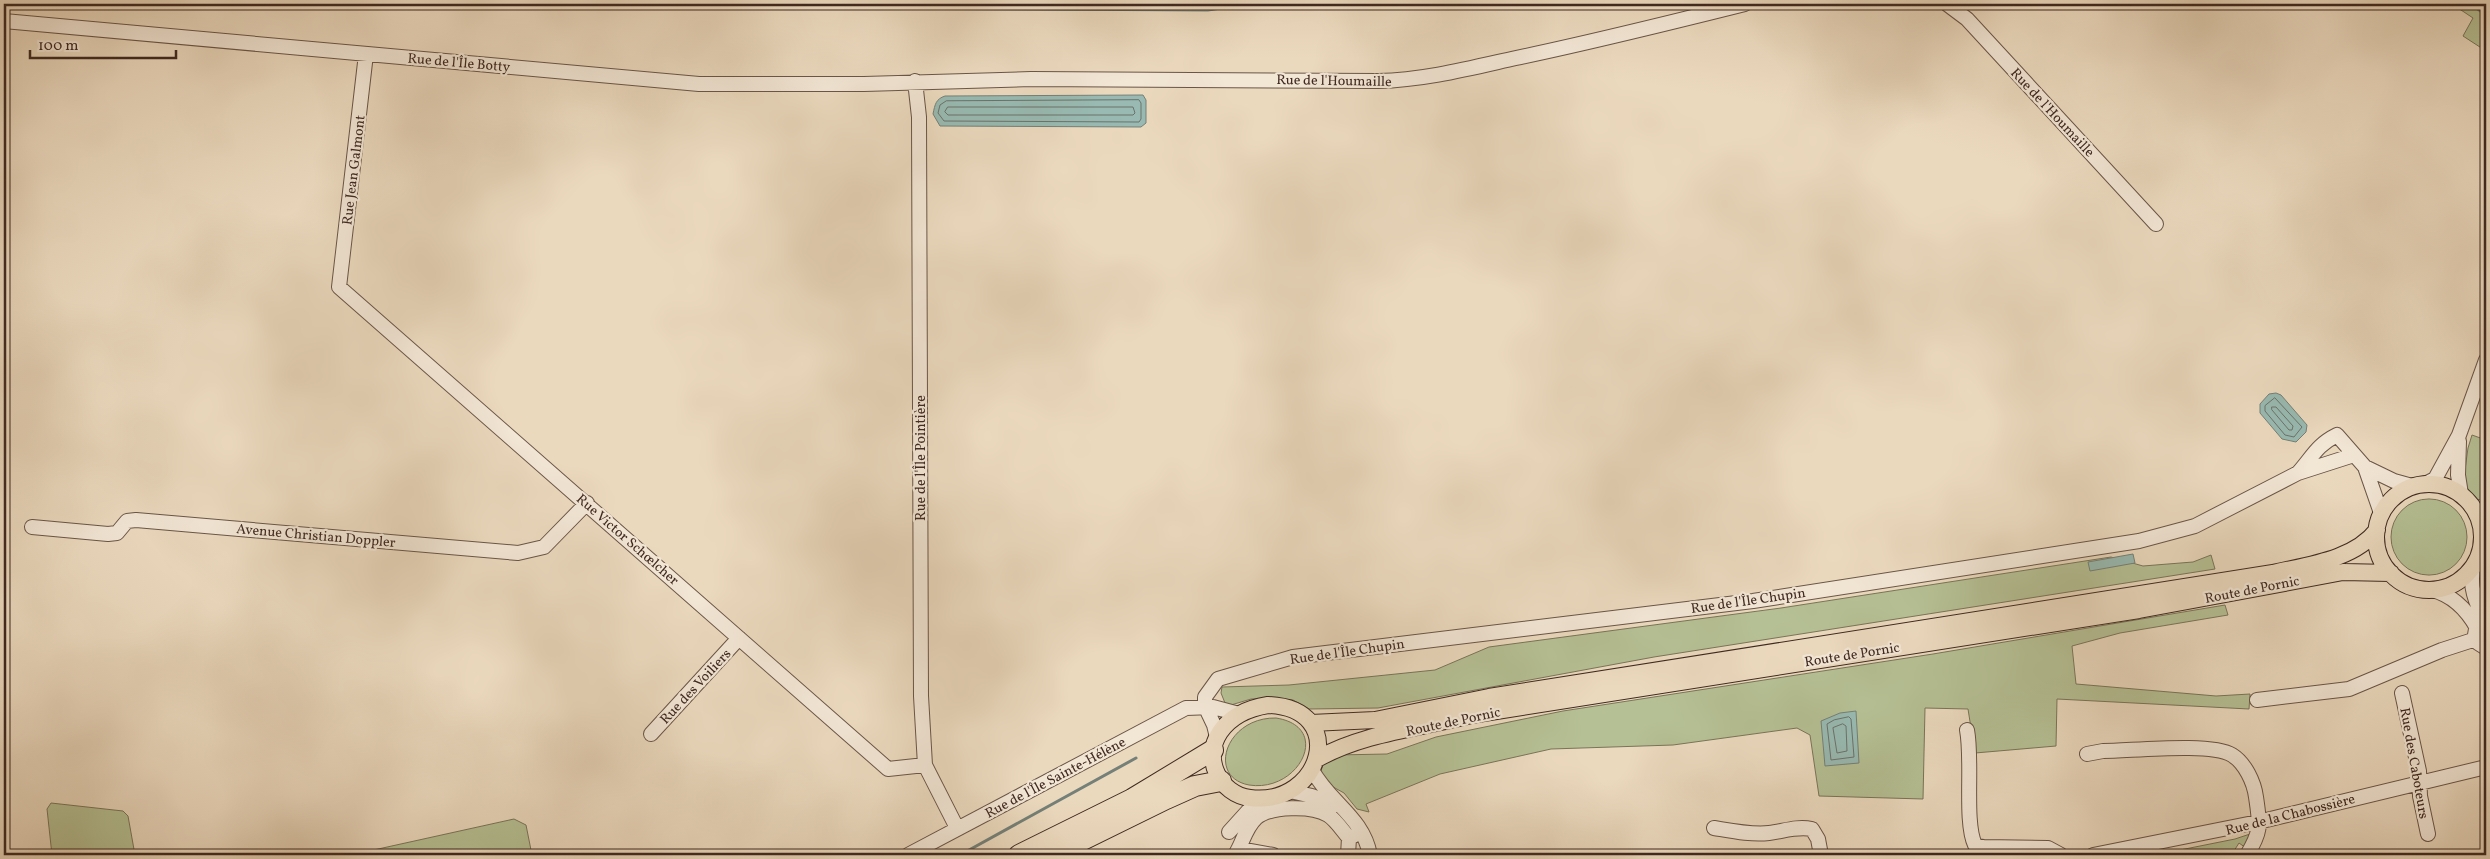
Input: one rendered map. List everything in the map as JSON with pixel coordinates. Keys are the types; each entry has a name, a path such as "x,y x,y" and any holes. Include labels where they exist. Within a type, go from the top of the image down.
{"highway":[{"path":"1019,855 1132,799 1215,743"},
{"path":"1052,855 1166,798 1195,786 1227,787"}],"main road":[{"path":"2419,485 2440,485 2461,494 2482,516 2482,538 2480,556 2457,582 2432,590 2408,585 2391,573 2378,551 2376,530 2381,513 2392,499 2419,485"},
{"name":"Route de Pornic","path":"1311,723 1376,720 1498,696 2273,573 2314,563 2356,549 2370,539 2376,530"},
{"name":"Route de Pornic","path":"1315,765 1332,751 1364,740 1480,714 2139,610 2343,572 2391,573"},
{"path":"1278,705 1298,711 1311,723 1318,738 1315,765 1290,791 1264,798 1248,798 1227,787 1215,770 1215,743 1223,728 1239,714 1258,707 1278,705"}],"street":[{"name":"Rue de l'Houmaille","path":"915,81 1405,80 1628,34 1745,4"},
{"name":"Rue de l'Houmaille","path":"1946,4 1967,20 2156,224"},
{"name":"Rue de l'Île Botty","path":"4,21 699,84 864,84 915,81"},
{"name":"Rue Jean Galmont","path":"339,287 366,54"},
{"name":"Rue de l'Île Pointière","path":"915,81 919,117 921,696 925,765 957,828"},
{"name":"Rue Victor Schœlcher","path":"339,287 888,769 925,765"},
{"path":"2354,455 2365,467 2394,481 2419,485 2435,480 2459,435 2486,360"},
{"name":"Rue de l'Île Chupin","path":"1205,706 1205,698 1218,679 1293,657 1753,600 2139,541 2195,526 2298,473 2354,455 2337,435 2320,445 2298,473"},
{"path":"2459,435 2458,462 2461,494"},
{"path":"2365,467 2381,513"},
{"name":"Avenue Christian Doppler","path":"32,527 108,534 115,539 127,521 136,520 431,552 518,553 544,547 587,503"},
{"path":"2480,556 2471,577 2481,634"},
{"path":"2432,590 2444,593 2454,600 2481,634"},
{"path":"2257,700 2348,689 2481,634"},
{"name":"Rue des Voiliers","path":"650,734 740,638"},
{"name":"Rue des Caboteurs","path":"2402,693 2428,834"},
{"path":"1205,706 1239,714"},
{"path":"1205,706 1212,720 1215,743"},
{"name":"Rue de l'Île Sainte-Hélène","path":"908,855 1186,708 1205,706"},
{"path":"1966,730 1970,748 1972,839 1976,845 1983,847 2048,848 2061,855"},
{"path":"2087,754 2103,751 2212,748 2233,755 2250,777 2256,798 2258,836 2248,855"},
{"path":"1315,765 1321,786 1363,831 1370,855"},
{"name":"Rue de la Chabossière","path":"2093,855 2258,822 2486,767"},
{"path":"1227,787 1237,808 1232,828 1264,798"},
{"path":"1290,791 1322,800 1344,810"},
{"path":"1273,855 1237,852 1245,833 1257,817 1271,811 1302,808 1328,815 1349,838 1348,855"},
{"path":"1714,828 1743,833 1768,833 1802,827 1812,829 1818,839 1821,855"},
{"path":"1349,838 1363,831"}],"green space":[{"path":"2452,4 2486,4 2486,51 2463,36 2473,18"},
{"path":"2472,435 2486,440 2486,501 2476,499 2463,484 2468,448"},
{"path":"2429,499 2443,502 2456,510 2464,523 2467,537 2464,551 2456,564 2443,572 2429,575 2415,572 2402,564 2394,551 2391,537 2394,523 2402,510 2415,502"},
{"path":"2211,555 2215,569 1654,657 1378,708 1309,709 1293,700 1272,698 1251,699 1231,705 1225,703 1221,693 1222,687 1289,685 1435,670 1489,647 1781,608 2111,557 2143,566 2193,562"},
{"path":"2225,605 2228,615 2120,633 2072,646 2076,684 2216,696 2250,694 2249,709 2057,699 2056,746 1975,753 1968,709 1925,708 1923,799 1819,796 1810,735 1797,728 1673,745 1551,749 1440,774 1366,804 1369,812 1357,809 1344,793 1326,783 1321,771 1323,764 1336,755 1387,754 1436,737 1563,711 1933,654"},
{"path":"1276,718 1293,724 1303,733 1306,745 1303,758 1295,770 1282,779 1267,785 1249,785 1236,780 1228,771 1225,760 1228,748 1234,737 1245,727 1259,720"},
{"path":"51,803 123,811 128,816 135,855 52,855 47,809"},
{"path":"514,819 526,825 532,855 351,855"},
{"path":"2253,833 2246,848 2239,843 2233,855 2155,855 2235,839"}],"water":[{"path":"709,4 1252,4 1208,11 856,9"},
{"path":"1143,95 1146,100 1146,123 1141,127 940,126 933,114 936,102 945,96"},
{"path":"2276,393 2281,395 2307,425 2306,432 2296,442 2282,439 2260,413 2260,404 2269,394"},
{"path":"2133,554 2135,563 2090,571 2088,562"},
{"path":"1856,711 1859,763 1825,766 1821,721 1840,713"}],"waterway":[{"path":"2471,4 2486,15"},
{"path":"960,855 1136,758"}]}
